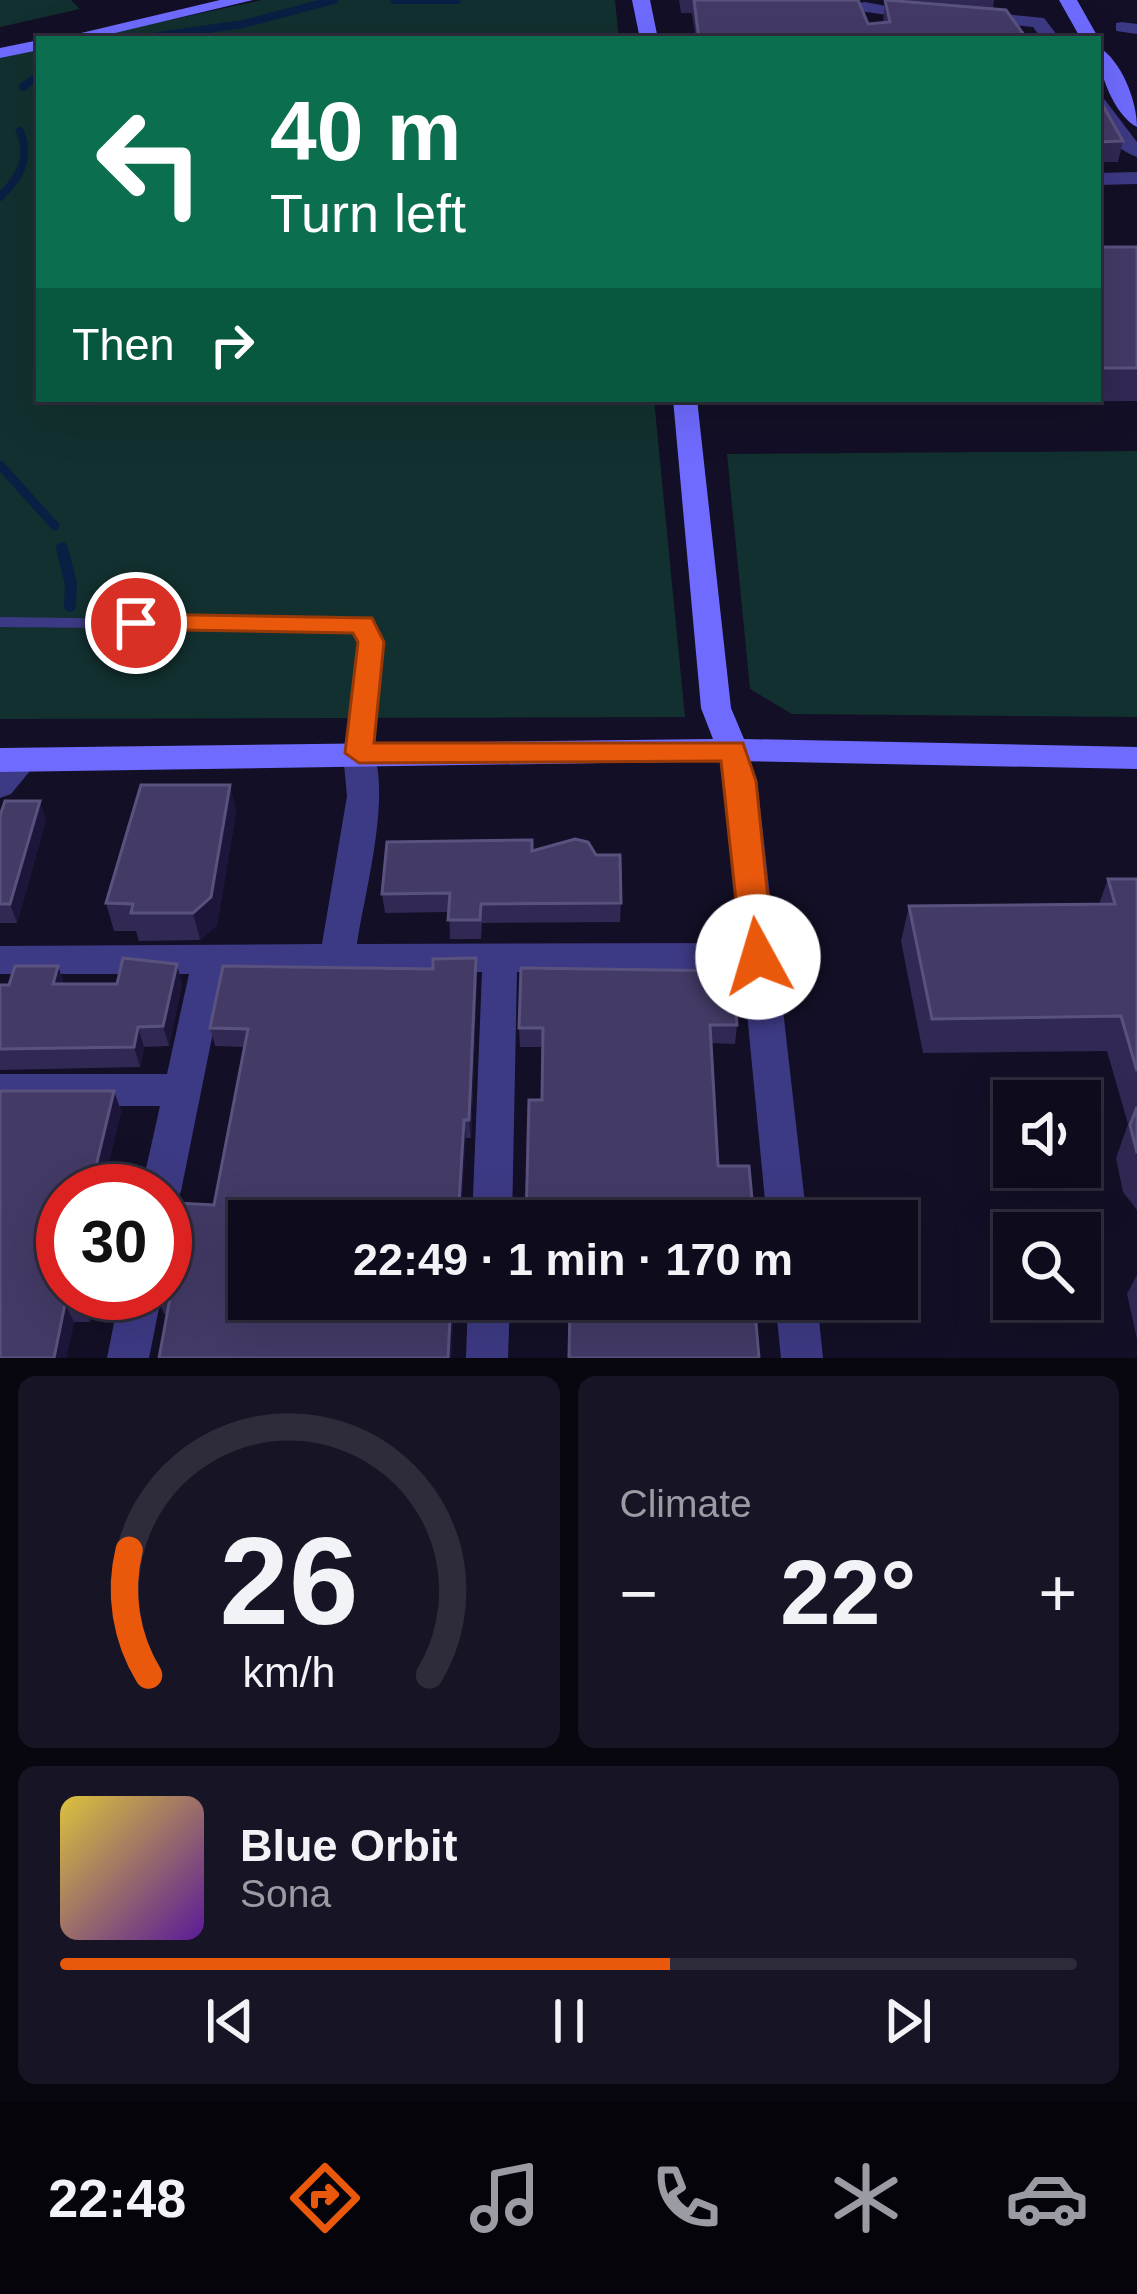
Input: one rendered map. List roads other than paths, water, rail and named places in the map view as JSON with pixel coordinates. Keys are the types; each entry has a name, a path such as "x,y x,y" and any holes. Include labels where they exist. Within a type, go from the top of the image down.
{"street":[{"path":"79,36 244,0"},
{"path":"641,0 648,36"},
{"path":"840,0 868,15 936,16"},
{"path":"1068,0 1088,36"},
{"path":"956,16 1038,22 1049,36"},
{"path":"0,53 36,46"},
{"path":"1101,57 1137,122"},
{"path":"1101,109 1120,140 1137,151"},
{"path":"1101,178 1137,178"},
{"path":"685,402 716,708 741,781 785,1200"},
{"path":"0,786 11,760 733,750 1137,758"},
{"path":"337,959 363,796 359,753"},
{"path":"0,960 758,957"},
{"path":"165,1164 210,959"},
{"path":"493,1200 500,959"},
{"path":"0,1090 180,1090"},
{"path":"128,1358 136,1320"},
{"path":"487,1358 488,1320"},
{"path":"798,1320 802,1358"}],"lane":[{"path":"0,622 362,625 371,642 359,753"}],"waterway":[{"path":"159,36 243,24 334,0"},
{"path":"394,0 457,0"},
{"path":"23,87 36,77"},
{"path":"0,197 22,167 20,131"},
{"path":"0,465 55,526"},
{"path":"62,548 71,584 70,606"}]}
